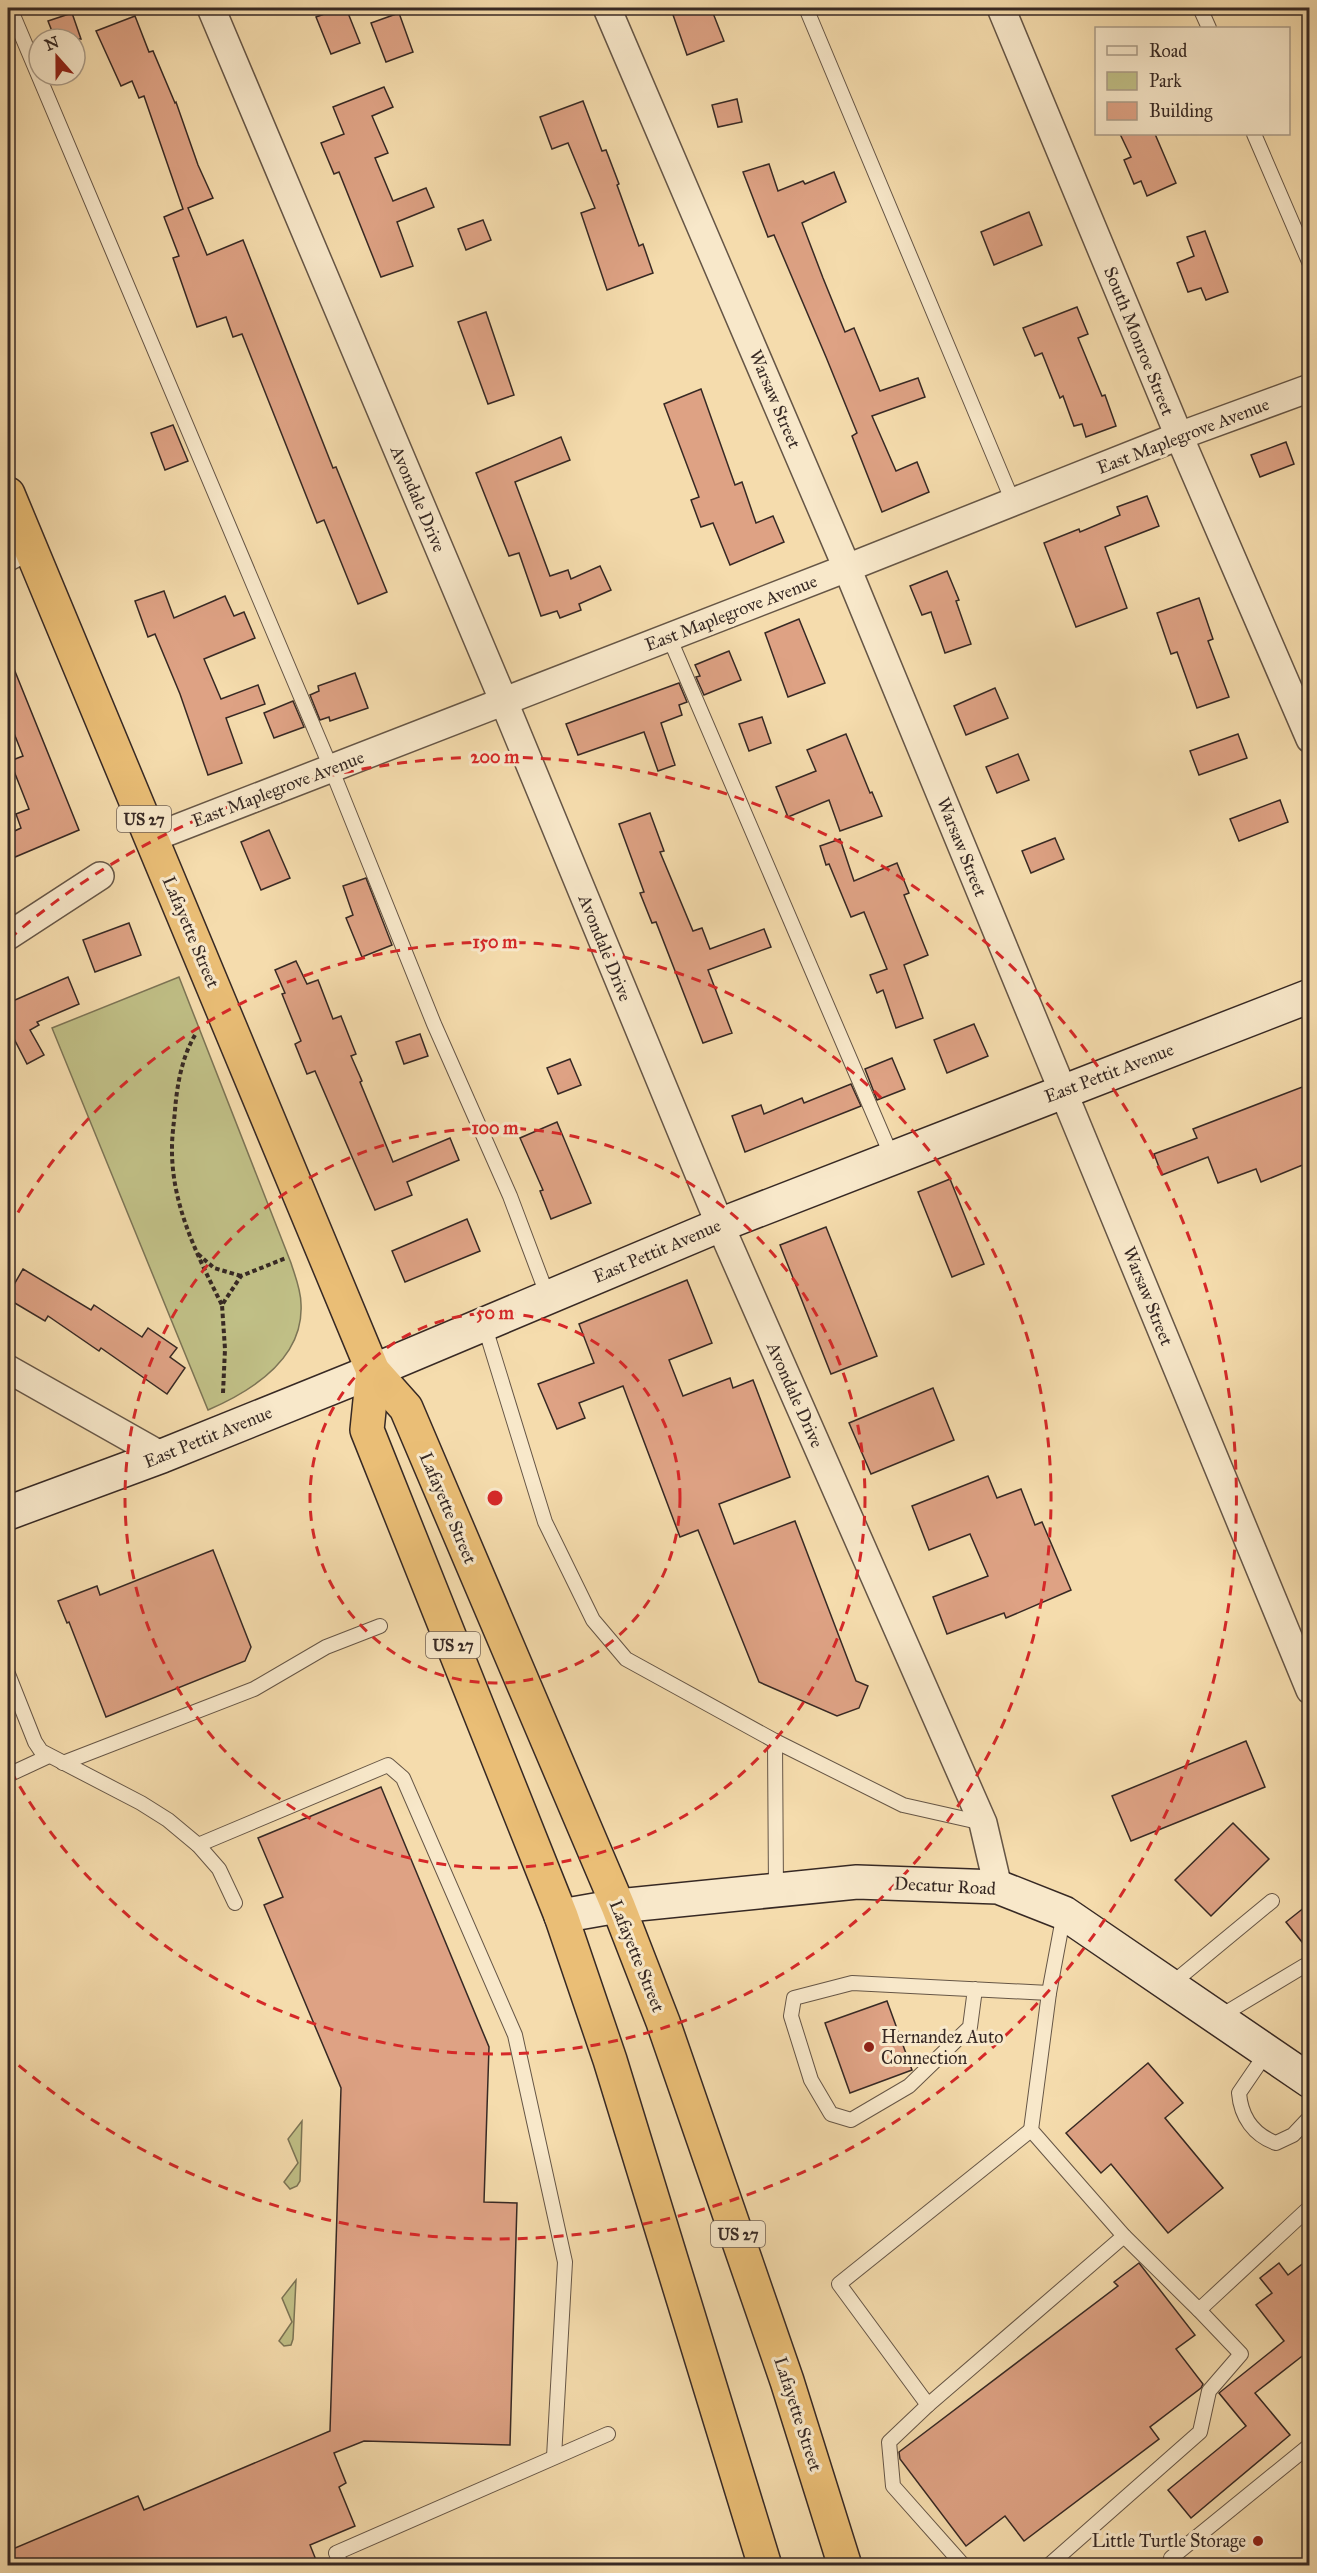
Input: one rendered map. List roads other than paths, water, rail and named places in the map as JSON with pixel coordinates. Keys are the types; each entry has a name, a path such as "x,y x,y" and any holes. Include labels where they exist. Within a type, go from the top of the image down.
{"highway":[{"name":"Lafayette Street","path":"8,494 18,551 152,838 373,1371 406,1408 618,1906 663,2022 728,2205 788,2381 845,2565"},
{"name":"Lafayette Street","path":"373,1371 367,1430 561,1916 624,2105 765,2565"}],"street":[{"name":"Avondale Drive","path":"211,8 504,702 720,1225 983,1822 998,1887"},
{"name":"Warsaw Street","path":"607,8 847,568 1310,1690"},
{"name":"South Monroe Street","path":"1001,8 1179,436 1310,739"},
{"name":"East Maplegrove Avenue","path":"152,838 847,568 1179,436 1310,388"},
{"path":"8,936 100,876"},
{"name":"East Pettit Avenue","path":"8,1513 162,1456 373,1371 720,1225 1310,996"},
{"path":"8,1369 162,1456"},
{"name":"Decatur Road","path":"561,1916 618,1906 857,1882 998,1887 1064,1913 1310,2081"}],"lane":[{"path":"10,8 332,768 413,973 510,1196 548,1297"},
{"path":"806,8 1013,502"},
{"path":"1200,8 1209,27"},
{"path":"1254,135 1310,264"},
{"path":"669,637 892,1157"},
{"path":"484,1324 545,1522 593,1620 626,1659 776,1741 903,1805 983,1822"},
{"path":"63,1763 254,1689 326,1647 380,1626"},
{"path":"8,1674 35,1742 41,1751 141,1803 168,1820 198,1845 219,1869 235,1903"},
{"path":"776,1741 776,1891"},
{"path":"8,1775 49,1756"},
{"path":"198,1845 388,1765 402,1778 515,2035 565,2262 554,2457"},
{"path":"1169,1986 1272,1901"},
{"path":"928,2405 839,2284 1031,2130 1049,1993 1064,1913"},
{"path":"1217,2018 1304,1966"},
{"path":"975,1989 970,2027 909,2086 851,2120 831,2114 811,2080 791,2016 794,1998 852,1983 975,1989 1049,1993"},
{"path":"1268,2052 1239,2093 1240,2109 1260,2137 1276,2143 1293,2135 1310,2117"},
{"path":"1031,2130 1124,2236 1200,2310 1241,2354 1209,2391 1200,2432 1048,2565"},
{"path":"1200,2310 1310,2207"},
{"path":"964,2565 893,2486 889,2442 928,2405 1124,2236"},
{"path":"342,2565 336,2553 608,2434"},
{"path":"1171,2558 1310,2445"}],"place":[{"name":"Hernandez Auto Connection","path":"869,2047"},
{"name":"Little Turtle Storage","path":"1258,2541"}]}
